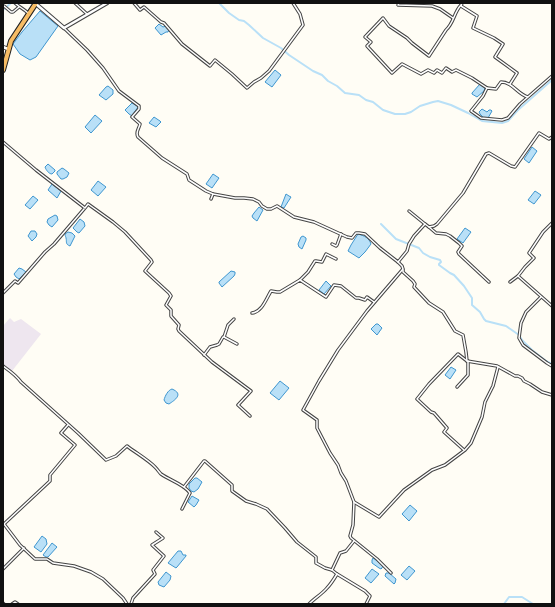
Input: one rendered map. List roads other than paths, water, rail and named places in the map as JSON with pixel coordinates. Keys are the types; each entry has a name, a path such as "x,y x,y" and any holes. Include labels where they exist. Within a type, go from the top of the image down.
{"highway":[{"path":"3,70 8,48 12,39 36,4"}],"street":[{"path":"15,3 30,14"},
{"path":"75,3 87,15"},
{"path":"64,28 107,3"},
{"path":"134,3 140,10 144,7 164,23 182,44 210,66 215,60 247,88 262,78 269,71 303,25 300,14 293,3"},
{"path":"399,3 398,5 432,6 454,18"},
{"path":"36,4 87,50 103,68 119,91 139,106 139,110 132,117 140,125 137,130 138,137 162,158 187,174 189,180 213,194 235,198 253,199 267,209 277,206 294,217 314,222 352,238 356,233 365,234 398,262 402,266 403,272 413,280 415,284 414,287 430,303 442,312 455,331 463,335 468,375 457,387"},
{"path":"510,84 517,74 495,57 503,44 473,28 477,16 461,6 461,4 448,28 429,56 389,26 383,18 365,37 371,42 368,46 392,73 402,64 421,74 428,70 434,73 437,70 442,74 446,68 452,72 456,70 487,88 496,89 500,83 504,81 510,84 525,97 528,97"},
{"path":"4,7 13,12 19,7"},
{"path":"3,47 8,48"},
{"path":"487,88 483,96 471,111 481,118 502,120 508,118 516,108 552,76"},
{"path":"429,227 437,224 463,193 486,154 489,154 515,167 539,133 550,139 552,137"},
{"path":"3,142 84,208"},
{"path":"211,199 213,194"},
{"path":"3,293 15,280 18,283 88,204 126,232 151,260 152,262 145,271 171,296 166,305 171,311 171,316 180,325 178,329 179,331 204,355 251,391 238,405 250,416"},
{"path":"410,211 436,233 446,234 459,243 462,246 458,252 459,254 489,282"},
{"path":"510,282 518,276 534,258 529,253 543,232 552,223"},
{"path":"398,262 407,251 414,236 425,224"},
{"path":"332,244 337,245 341,234"},
{"path":"252,313 261,308 272,291 280,292 300,280 308,272 315,261 322,262 326,254 336,259"},
{"path":"391,573 350,536 353,525 354,502 338,465 317,428 317,420 303,410 338,350 374,302 403,269"},
{"path":"518,276 552,306"},
{"path":"300,280 326,297 334,284 341,286 356,298 365,300 367,297 374,302"},
{"path":"541,297 526,312 521,323 519,338 523,345 552,366"},
{"path":"204,355 210,347 217,345 224,337 228,325 234,320"},
{"path":"224,337 237,344"},
{"path":"465,450 444,432 446,427 434,412 431,412 417,399 458,354 467,361 498,367 522,378 524,381 542,392 552,395"},
{"path":"3,366 18,377 21,382 106,460 116,456 127,446 155,467 160,473 184,487 190,492 190,494 182,509"},
{"path":"354,502 379,517 404,490 432,470 445,465 465,450 471,443 482,417 485,402 493,386 498,367"},
{"path":"68,425 61,433 75,445 50,475 50,481 4,524 35,559 47,559 53,563 74,566 91,572 103,579 123,598 127,604"},
{"path":"184,487 205,461 232,485 232,490 246,501 266,509 298,542 316,557 316,563 324,568 332,570 365,591 370,596 366,604"},
{"path":"131,604 133,598 155,574 153,570 164,556 152,545 163,538 156,532"},
{"path":"332,570 340,552 346,551 354,541"},
{"path":"3,569 24,548"},
{"path":"310,604 331,584 337,574"},
{"path":"12,604 14,602 18,604"}],"water":[{"path":"40,11 58,26 36,57 30,60 20,54 13,44"},
{"path":"159,24 163,27 166,26 169,30 168,32 161,35 155,28"},
{"path":"275,70 281,75 272,87 265,82"},
{"path":"480,84 485,88 484,91 477,97 472,93"},
{"path":"108,86 113,90 113,94 106,100 99,95"},
{"path":"132,103 138,107 132,116 125,110"},
{"path":"482,109 487,112 489,110 492,111 488,118 484,118 480,114 479,112"},
{"path":"95,115 102,121 91,133 85,127"},
{"path":"154,117 161,122 156,127 149,123"},
{"path":"532,147 537,151 529,163 524,159"},
{"path":"48,164 55,170 52,174 48,172 45,167"},
{"path":"62,168 69,173 67,177 61,179 57,172"},
{"path":"213,174 219,178 212,188 206,184"},
{"path":"98,181 106,187 98,196 91,190"},
{"path":"52,184 61,191 57,198 48,190"},
{"path":"535,191 541,195 534,204 528,200"},
{"path":"286,194 291,197 284,208 281,207"},
{"path":"33,196 38,200 30,209 25,205"},
{"path":"259,207 263,210 257,221 252,216"},
{"path":"55,215 57,216 58,220 52,227 47,222 48,219"},
{"path":"80,219 84,222 85,226 79,233 73,228"},
{"path":"465,228 471,232 463,243 457,239"},
{"path":"31,231 35,231 37,234 32,241 28,236"},
{"path":"68,232 75,236 70,246 67,244 65,235"},
{"path":"358,234 369,240 371,244 359,258 348,251"},
{"path":"303,236 306,240 302,249 298,244"},
{"path":"19,268 26,272 19,279 14,274"},
{"path":"231,271 235,272 234,276 222,287 219,282"},
{"path":"326,281 331,286 324,294 319,290"},
{"path":"376,324 382,328 377,335 371,329"},
{"path":"451,367 456,370 450,379 445,375"},
{"path":"280,381 289,388 279,400 270,393"},
{"path":"172,389 176,391 178,395 176,399 169,404 164,400 167,393"},
{"path":"195,478 202,482 198,489 194,492 189,488 189,484"},
{"path":"192,496 199,500 194,507 188,502"},
{"path":"410,505 417,511 409,521 402,514"},
{"path":"42,536 46,539 47,544 41,552 34,547"},
{"path":"52,543 57,547 48,557 46,557 43,555"},
{"path":"178,551 181,551 183,555 186,556 176,568 168,563"},
{"path":"373,558 383,565 381,569 372,563"},
{"path":"409,566 415,571 407,580 401,575"},
{"path":"372,569 379,574 371,583 365,578"},
{"path":"166,572 171,576 170,580 164,587 159,585 158,582"},
{"path":"386,573 389,573 396,579 394,584 385,576"}],"waterway":[{"path":"3,10 11,3"},
{"path":"219,3 229,13 239,20 244,21 263,38 281,48 313,71 322,75 345,93 359,95 366,100 373,102 383,110 395,114 405,114 420,106 438,101 451,105 482,121 502,123 508,121 518,110 552,80"},
{"path":"381,224 396,239 419,248 423,253 440,260 441,262 439,265 454,275 464,286 472,298 472,305 480,312 486,321 506,326 519,335 532,350 552,364"},
{"path":"504,604 509,597 522,597 533,604"}]}
